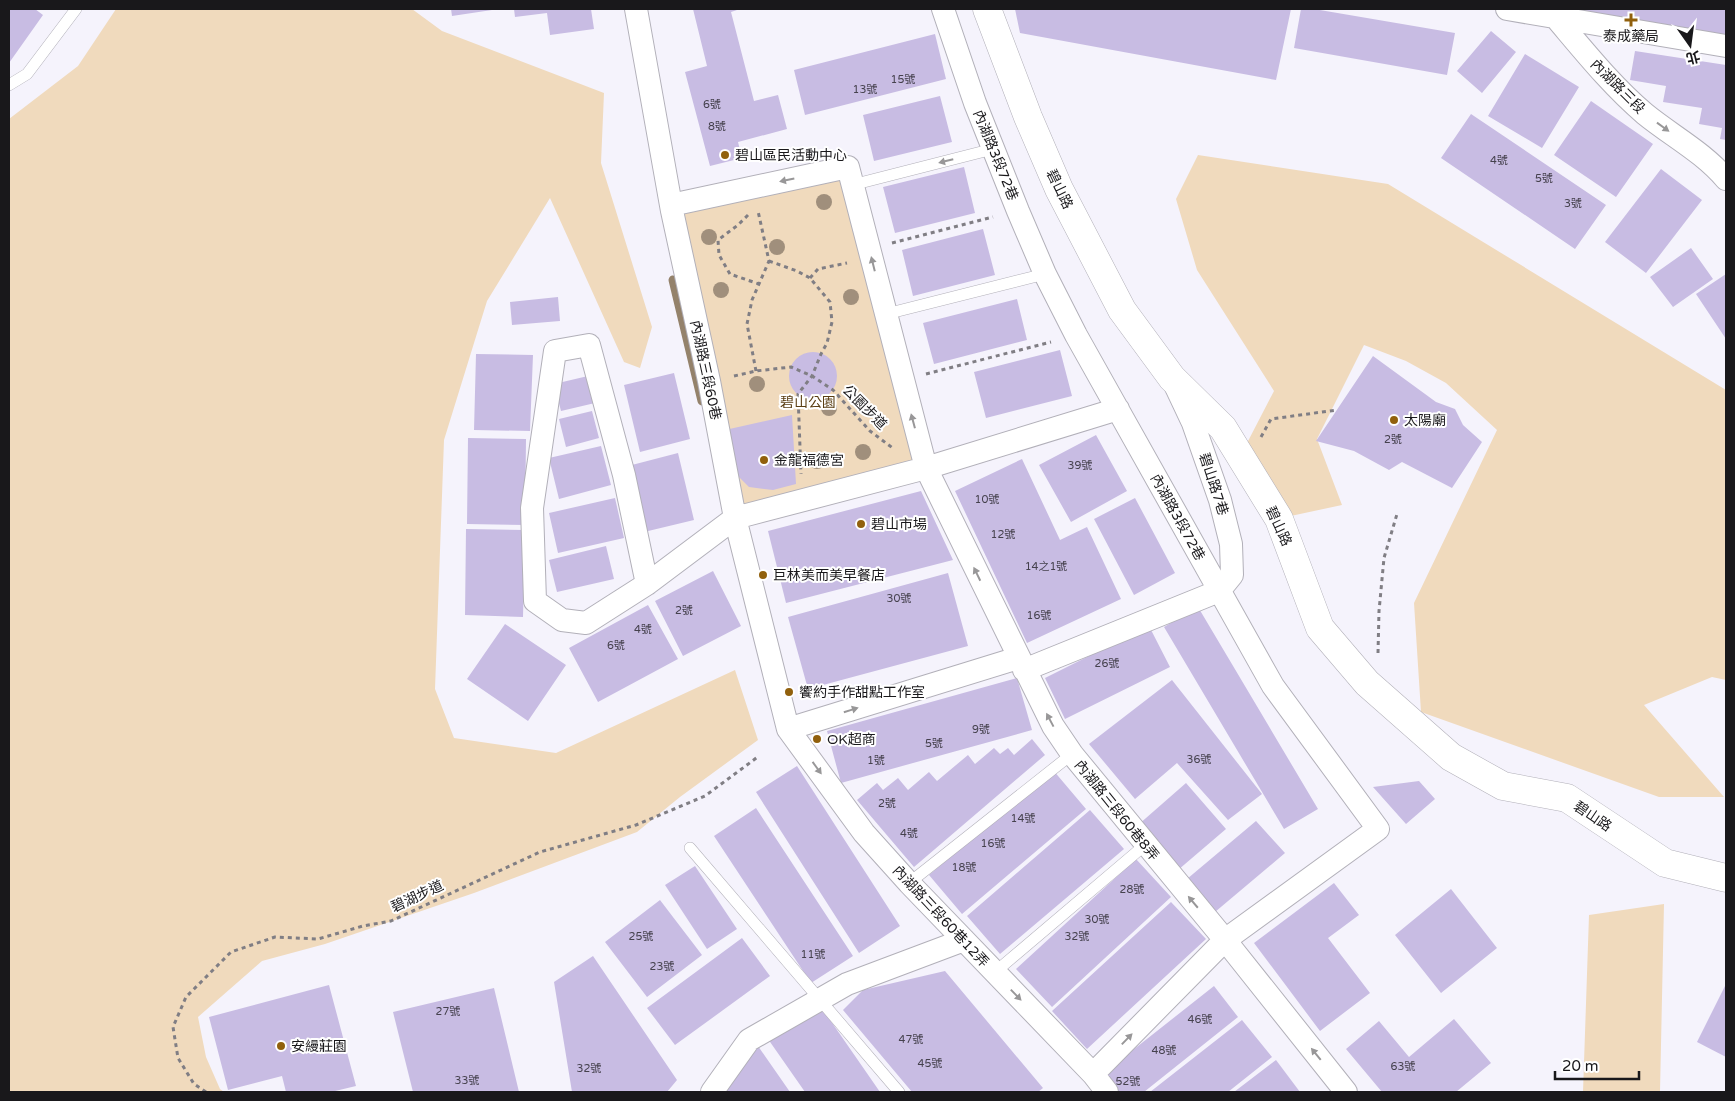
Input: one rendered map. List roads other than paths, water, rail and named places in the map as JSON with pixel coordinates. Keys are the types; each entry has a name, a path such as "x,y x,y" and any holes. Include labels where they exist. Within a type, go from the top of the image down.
{"street":[{"name":"內湖路三段60巷","path":"636,9 671,205 709,381 734,518 788,729"},
{"name":"內湖路3段72巷","path":"943,9 975,103 1018,211 1045,274 1076,335 1273,686 1378,829 1224,940"},
{"name":"碧山路","path":"987,9 1028,117 1059,189 1122,310 1172,378 1223,428 1279,519 1320,628 1367,682 1451,757 1503,786 1567,798 1665,863 1726,878"},
{"path":"1520,10 1556,18 1726,46"},
{"name":"內湖路三段","path":"1556,18 1594,62 1645,113 1712,163 1726,179"},
{"path":"671,205 848,167 852,184"},
{"name":"內湖路三段60巷8弄","path":"852,184 926,468 1021,664 1053,726 1072,754 1224,940"},
{"path":"647,584 624,476 589,344 555,351 532,508 535,601 562,620 586,622 647,584 734,518 926,468 1118,409"},
{"name":"碧山路7巷","path":"1172,378 1193,423 1220,500 1231,544 1232,575 1219,591"},
{"path":"788,729 1021,664 1219,591"},
{"name":"內湖路三段60巷12弄","path":"788,729 864,833 994,973 1093,1074 1107,1092"},
{"path":"712,1092 749,1040 847,984 964,940"},
{"path":"1093,1074 1224,940 1346,1092"}],"lane":[{"path":"9,84 27,74 76,9"},
{"path":"852,184 993,148"},
{"path":"886,314 1045,274"},
{"path":"909,883 1072,754"},
{"path":"994,973 1145,844"},
{"path":"690,848 899,1092"}],"waterway":[{"path":"673,280 702,401"}],"place":[{"name":"泰成藥局","path":"1631,20"},
{"name":"碧山區民活動中心","path":"725,155"},
{"name":"太陽廟","path":"1394,420"},
{"name":"金龍福德宮","path":"764,460"},
{"name":"碧山市場","path":"861,524"},
{"name":"巨林美而美早餐店","path":"763,575"},
{"name":"饗約手作甜點工作室","path":"789,692"},
{"name":"OK超商","path":"817,739"},
{"name":"安縵莊園","path":"281,1046"}],"park label":[{"name":"碧山公園","path":"808,402"}]}
